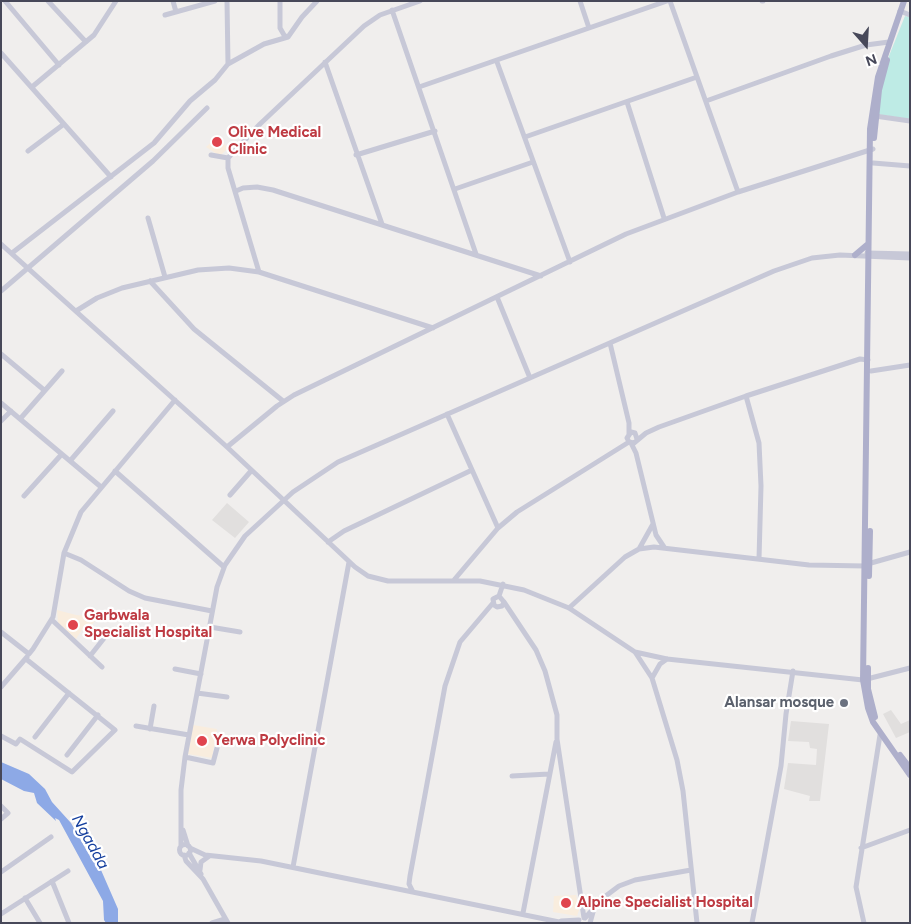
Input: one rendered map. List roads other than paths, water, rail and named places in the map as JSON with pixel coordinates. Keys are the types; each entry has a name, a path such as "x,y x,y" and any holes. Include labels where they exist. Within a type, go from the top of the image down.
{"main road":[{"path":"868,565 869,254 873,163 871,149 882,81 904,13 905,1"},
{"path":"904,13 889,42 872,103 868,244 871,371 865,680 868,708 880,735 910,775"},
{"path":"855,255 868,244"},
{"path":"865,680 875,718 910,768"}],"street":[{"path":"5,1 59,65"},
{"path":"48,1 86,42"},
{"path":"32,88 94,35 116,1"},
{"path":"173,1 176,12"},
{"path":"165,15 215,1"},
{"path":"227,1 228,64"},
{"path":"280,1 280,28 284,35 288,37"},
{"path":"259,272 228,168 228,158 232,152 364,26 374,18 420,1"},
{"path":"580,1 589,28"},
{"path":"419,87 497,62 667,1"},
{"path":"670,1 738,192"},
{"path":"12,254 161,137 190,101 215,80 228,64 264,44 288,37 315,2"},
{"path":"392,10 476,254"},
{"path":"706,102 831,56 866,45 889,42"},
{"path":"1,53 110,177"},
{"path":"325,62 356,155 382,224"},
{"path":"497,62 570,262"},
{"path":"525,137 697,77"},
{"path":"627,102 664,218"},
{"path":"1,291 153,161 206,108"},
{"path":"875,116 910,121"},
{"path":"28,151 64,124"},
{"path":"356,155 435,131"},
{"path":"227,446 283,402 496,297 664,218 871,149"},
{"path":"211,154 228,158"},
{"path":"455,189 533,162"},
{"path":"873,163 910,166"},
{"path":"236,191 243,188 257,187 273,190 541,276"},
{"path":"148,218 165,277"},
{"path":"1,244 227,446 251,471 349,562 368,576 388,581 454,580 503,584 535,593 569,608 635,652 667,659 865,680 910,668"},
{"path":"593,911 590,923 581,920 561,922 293,868 188,851 180,852 185,757 212,611 224,567 246,536 284,502 338,462 787,266 812,258 869,254 910,254"},
{"path":"869,254 910,258"},
{"path":"76,311 97,298 150,281 198,270 229,268 259,272 433,328"},
{"path":"150,281 194,329 283,402"},
{"path":"496,297 530,378"},
{"path":"610,343 653,524 659,541 664,547"},
{"path":"1,354 44,390"},
{"path":"454,580 498,528 517,512 632,438 746,396 860,359 868,360"},
{"path":"871,371 910,365"},
{"path":"20,418 62,371"},
{"path":"746,396 759,443 761,486 759,559"},
{"path":"1,687 27,656 52,620 64,553 81,512 175,400"},
{"path":"1,403 101,487"},
{"path":"1,421 11,411"},
{"path":"70,461 113,411"},
{"path":"447,414 498,528"},
{"path":"24,496 61,455"},
{"path":"328,542 344,531 472,470"},
{"path":"115,471 224,567"},
{"path":"230,495 251,471"},
{"path":"639,549 653,524"},
{"path":"569,608 625,557 639,549 664,547 809,565 868,565 910,552"},
{"path":"64,553 81,560 129,591 145,598 212,611"},
{"path":"293,868 349,562"},
{"path":"503,584 500,596 530,639 545,671 557,715 557,739 581,906 581,920"},
{"path":"500,596 494,598 497,606 509,611"},
{"path":"412,892 409,884 447,679 460,642 484,613 504,602"},
{"path":"52,620 102,667"},
{"path":"210,627 240,632"},
{"path":"1,632 69,693 115,730 72,772 20,739 16,744 1,736"},
{"path":"90,656 105,637"},
{"path":"635,652 652,678 681,776 696,923"},
{"path":"652,678 660,664 667,659"},
{"path":"175,669 201,674"},
{"path":"752,923 781,766 786,714 793,671"},
{"path":"35,737 69,693"},
{"path":"197,693 227,697"},
{"path":"150,729 154,706"},
{"path":"67,755 98,715"},
{"path":"136,726 189,735"},
{"path":"864,923 856,887 880,735"},
{"path":"523,913 557,739"},
{"path":"185,757 213,763 217,748"},
{"path":"512,776 549,774"},
{"path":"1,806 8,813 1,819"},
{"path":"181,824 188,851 200,871 202,879"},
{"path":"861,848 910,830"},
{"path":"1,872 51,837"},
{"path":"181,846 188,851"},
{"path":"188,851 186,861 202,879 227,921 212,923"},
{"path":"200,871 201,862 211,856"},
{"path":"581,920 593,911 603,898 619,886 635,880 691,870"},
{"path":"1,914 68,871"},
{"path":"52,881 69,923"},
{"path":"403,890 409,884"},
{"path":"25,898 40,923"}],"water":[{"path":"1,762 29,774 45,789 52,802 71,823 92,860 101,870 118,909 118,923 106,923 104,920 103,901 59,820 55,818 56,821 37,803 34,793 24,791 1,779"}],"place":[{"name":"Olive Medical Clinic","path":"217,142"},
{"name":"Garbwala Specialist Hospital","path":"73,625"},
{"name":"Alansar mosque","path":"844,703"},
{"name":"Yerwa Polyclinic","path":"202,741"},
{"name":"Alpine Specialist Hospital","path":"566,903"}],"water label":[{"name":"Ngadda","path":"90,842"}]}
